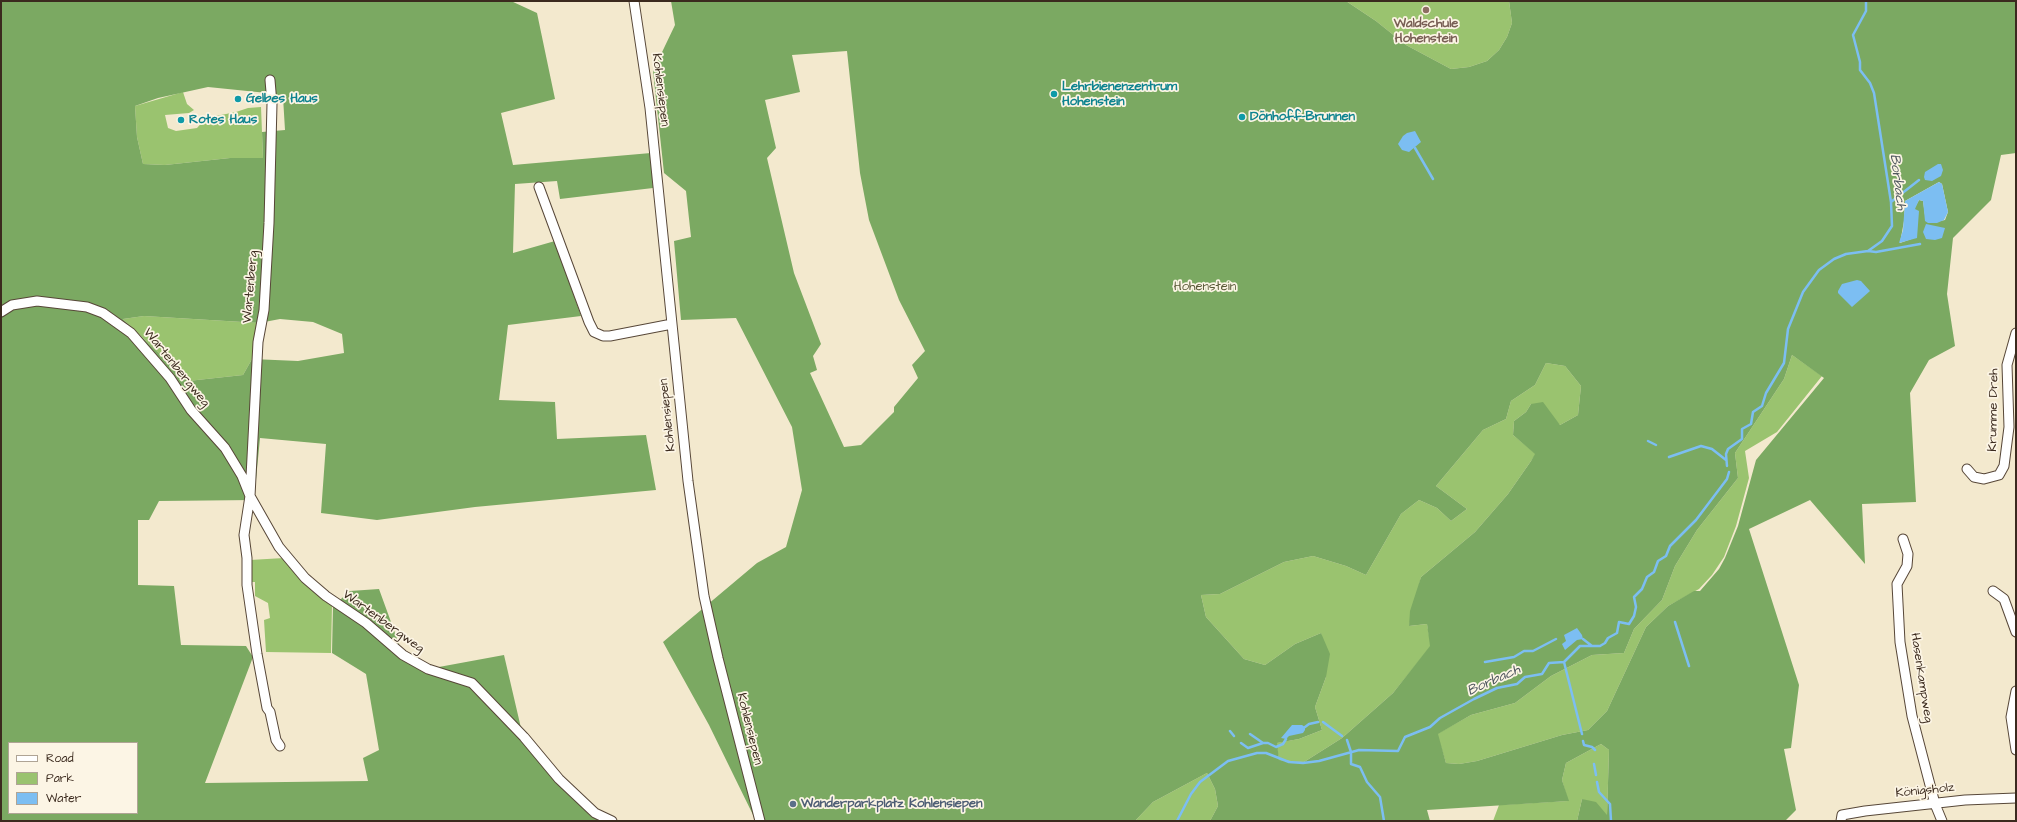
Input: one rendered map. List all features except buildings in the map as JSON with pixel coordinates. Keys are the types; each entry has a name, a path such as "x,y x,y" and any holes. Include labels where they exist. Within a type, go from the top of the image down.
{"street":[{"name":"Kohlensiepen","path":"634,1 650,108 690,495 704,596 718,658 760,821"},
{"name":"Wartenberg","path":"250,496 258,342 264,310 269,223 272,104 270,80"},
{"path":"539,187 594,332 603,336 610,336 672,324"},
{"name":"Wartenbergweg","path":"1,312 12,305 37,301 87,306 103,313 131,333 170,378 191,410 225,448 242,476 250,496 279,547 295,568 317,589 366,623 403,655 428,669 472,683 524,737 559,779 595,813 612,821"},
{"name":"Krumme Dreh","path":"1967,469 1974,477 1984,479 1999,475 2004,466 2009,427 2007,365 2016,333"},
{"path":"250,496 244,535 247,558 247,585 257,654 268,708 276,740 280,746"},
{"name":"Hasenkampweg","path":"1903,539 1908,554 1907,566 1897,584 1900,642 1912,716 1935,804 1942,821"},
{"path":"1993,591 2004,599 2016,632"},
{"path":"2016,690 2011,717 2016,750"},
{"name":"Königsholz","path":"1841,821 1842,815 1846,814 1965,800 2016,798"}],"green space":[{"path":"1,1 511,1 537,13 555,99 501,113 513,165 651,153 653,188 560,199 557,181 515,184 513,253 555,241 581,316 508,325 499,400 555,402 557,439 646,435 656,490 475,507 377,520 321,513 326,444 260,438 254,500 159,501 149,520 138,520 138,585 174,586 181,645 246,646 253,657 205,783 368,781 363,758 379,750 366,674 332,653 333,606 350,591 379,589 403,655 428,669 504,655 521,728 559,779 612,821 1,821","holes":["208,87 267,93 271,97 283,97 285,130 262,132 263,158 230,158 165,165 143,164 137,137 135,106 158,98","144,316 259,323 280,319 313,322 342,334 344,353 298,361 252,359 243,375 188,381 123,319"]},
{"name":"Hohenstein","path":"671,1 1346,1 1376,21 1406,45 1451,69 1469,67 1487,61 1499,50 1507,37 1512,23 1509,1 2016,1 2016,153 2001,155 1991,200 1953,238 1947,294 1955,346 1929,360 1910,393 1916,502 1862,504 1865,564 1810,500 1749,529 1799,685 1791,748 1784,749 1796,810 1785,821 1577,821 1582,799 1596,802 1607,815 1609,750 1601,744 1566,763 1562,780 1569,801 1427,810 1430,821 1210,821 1218,806 1215,789 1207,773 1153,802 1135,821 756,821 709,725 663,642 757,563 786,547 802,490 792,427 736,318 681,320 674,241 691,237 686,191 664,173 653,71 675,25","holes":["847,51 860,173 869,220 899,300 925,351 912,365 918,378 894,407 894,412 861,445 844,447 810,373 817,370 813,356 821,344 794,273 767,158 776,148 765,100 800,92 792,55","1939,182 1942,184 1948,212 1945,220 1929,223 1925,215 1923,201 1919,200 1914,209 1917,237 1900,243 1904,221 1905,201","1792,355 1824,378 1756,460 1738,526 1719,569 1700,591 1694,591 1668,606 1646,627 1607,711 1588,730 1562,735 1477,761 1459,764 1446,763 1438,734 1471,715 1515,703 1551,676 1592,655 1624,653 1634,629 1662,600 1675,566 1697,530 1738,478 1735,453 1784,379","1546,363 1565,366 1581,386 1578,415 1560,425 1543,402 1531,404 1526,412 1514,421 1513,435 1535,454 1531,461 1508,494 1475,532 1421,577 1410,611 1409,626 1427,624 1430,646 1393,693 1342,738 1304,762 1279,760 1277,743 1299,739 1322,730 1315,707 1326,677 1330,654 1321,633 1295,644 1265,665 1244,659 1206,617 1201,595 1220,594 1284,562 1313,556 1346,566 1366,575 1401,514 1419,500 1437,508 1451,521 1467,509 1436,486 1483,430 1506,419 1511,401 1535,385"]},
{"path":"1346,1 1509,1 1512,23 1507,37 1499,50 1487,61 1469,67 1451,69 1406,45 1376,21"},
{"path":"183,92 187,104 194,110 189,113 165,115 168,128 176,131 197,128 206,118 248,108 261,107 263,158 230,158 165,165 143,164 137,137 135,106"},
{"path":"144,316 259,323 252,359 243,375 188,381 123,319"},
{"path":"1792,355 1822,376 1777,432 1745,451 1749,478 1736,526 1724,557 1712,575 1699,589 1668,606 1646,627 1607,711 1588,730 1562,735 1477,761 1459,764 1446,763 1437,734 1471,715 1515,703 1551,676 1592,655 1624,653 1634,629 1662,600 1675,566 1697,530 1738,478 1735,453 1784,379"},
{"path":"1546,363 1565,366 1581,386 1578,415 1560,425 1531,404 1526,412 1514,421 1513,435 1536,454 1508,494 1475,532 1421,577 1409,626 1427,624 1431,646 1393,693 1342,738 1304,762 1279,760 1276,743 1299,739 1322,730 1315,707 1326,677 1321,633 1295,644 1265,665 1244,659 1206,617 1201,595 1220,594 1284,562 1313,556 1346,566 1366,575 1401,514 1419,500 1437,508 1451,521 1467,509 1436,486 1483,430 1506,419 1511,401 1535,385"},
{"path":"284,558 332,605 331,653 266,652 264,620 270,618 268,603 255,596 255,582 249,582 250,560"},
{"path":"1601,744 1609,750 1607,816 1582,799 1577,821 1493,821 1499,805 1568,801 1562,780 1566,763"},
{"path":"1207,773 1215,789 1218,806 1210,821 1135,821 1153,802"}],"water":[{"path":"1415,131 1421,142 1409,152 1402,150 1398,144 1403,136 1407,133"},
{"path":"1938,164 1941,164 1943,170 1941,176 1932,181 1925,180 1925,172"},
{"path":"1939,182 1942,184 1948,212 1944,220 1937,223 1928,223 1925,221 1923,201 1919,200 1915,209 1919,211 1917,238 1899,243 1903,230 1905,201"},
{"path":"1926,224 1945,228 1942,238 1935,240 1926,239 1923,232"},
{"path":"1857,280 1861,281 1870,291 1852,307 1838,293 1838,291 1842,284"},
{"path":"1577,628 1583,639 1577,640 1565,650 1562,644 1566,641 1564,635"},
{"path":"1292,725 1302,725 1305,727 1305,730 1303,733 1289,736 1286,739 1281,738"}],"waterway":[{"name":"Borbach","path":"1727,466 1726,454 1728,449 1742,439 1742,429 1751,424 1753,412 1762,406 1766,393 1784,363 1788,329 1803,292 1819,270 1834,259 1846,254 1868,251 1882,241 1892,226 1891,202 1874,93 1870,83 1860,70 1860,62 1853,35 1866,11 1866,1"},
{"path":"1415,148 1433,179"},
{"path":"1891,202 1919,180"},
{"path":"1868,251 1876,252 1920,244"},
{"path":"1648,441 1656,445"},
{"path":"1669,457 1701,446 1712,449 1726,460"},
{"name":"Borbach","path":"1177,821 1191,794 1200,782 1228,761 1257,753 1266,753 1289,762 1303,763 1319,761 1359,750 1398,751 1405,737 1430,727 1440,718 1474,699 1497,688 1517,684 1525,677 1542,674 1549,663 1564,662 1580,646 1600,646 1605,643 1608,638 1617,633 1619,622 1629,624 1634,616 1636,607 1634,597 1642,589 1647,577 1654,572 1658,561 1666,556 1670,546 1696,520 1727,479 1729,472"},
{"path":"1675,622 1689,666"},
{"path":"1485,662 1514,657 1524,651 1533,651 1556,639"},
{"name":"Borbach","path":"1583,639 1592,646"},
{"path":"1564,662 1582,734"},
{"path":"1305,727 1309,724 1318,722"},
{"path":"1323,722 1342,736"},
{"path":"1230,731 1234,736"},
{"path":"1250,734 1263,743"},
{"path":"1241,743 1248,748 1263,743 1268,743 1276,747 1283,744 1286,739"},
{"path":"1347,740 1351,752 1351,764 1360,767 1367,782 1380,797 1384,821"},
{"path":"1583,741 1584,745 1592,747 1595,750"},
{"path":"1594,764 1596,775"},
{"path":"1597,782 1599,792 1610,804 1611,821"}],"place":[{"name":"Waldschule Hohenstein","path":"1426,10"},
{"name":"Lehrbienenzentrum Hohenstein","path":"1054,94"},
{"name":"Gelbes Haus","path":"238,99"},
{"name":"Dönhoff-Brunnen","path":"1242,117"},
{"name":"Rotes Haus","path":"181,120"},
{"name":"Wanderparkplatz Kohlensiepen","path":"793,804"}]}
